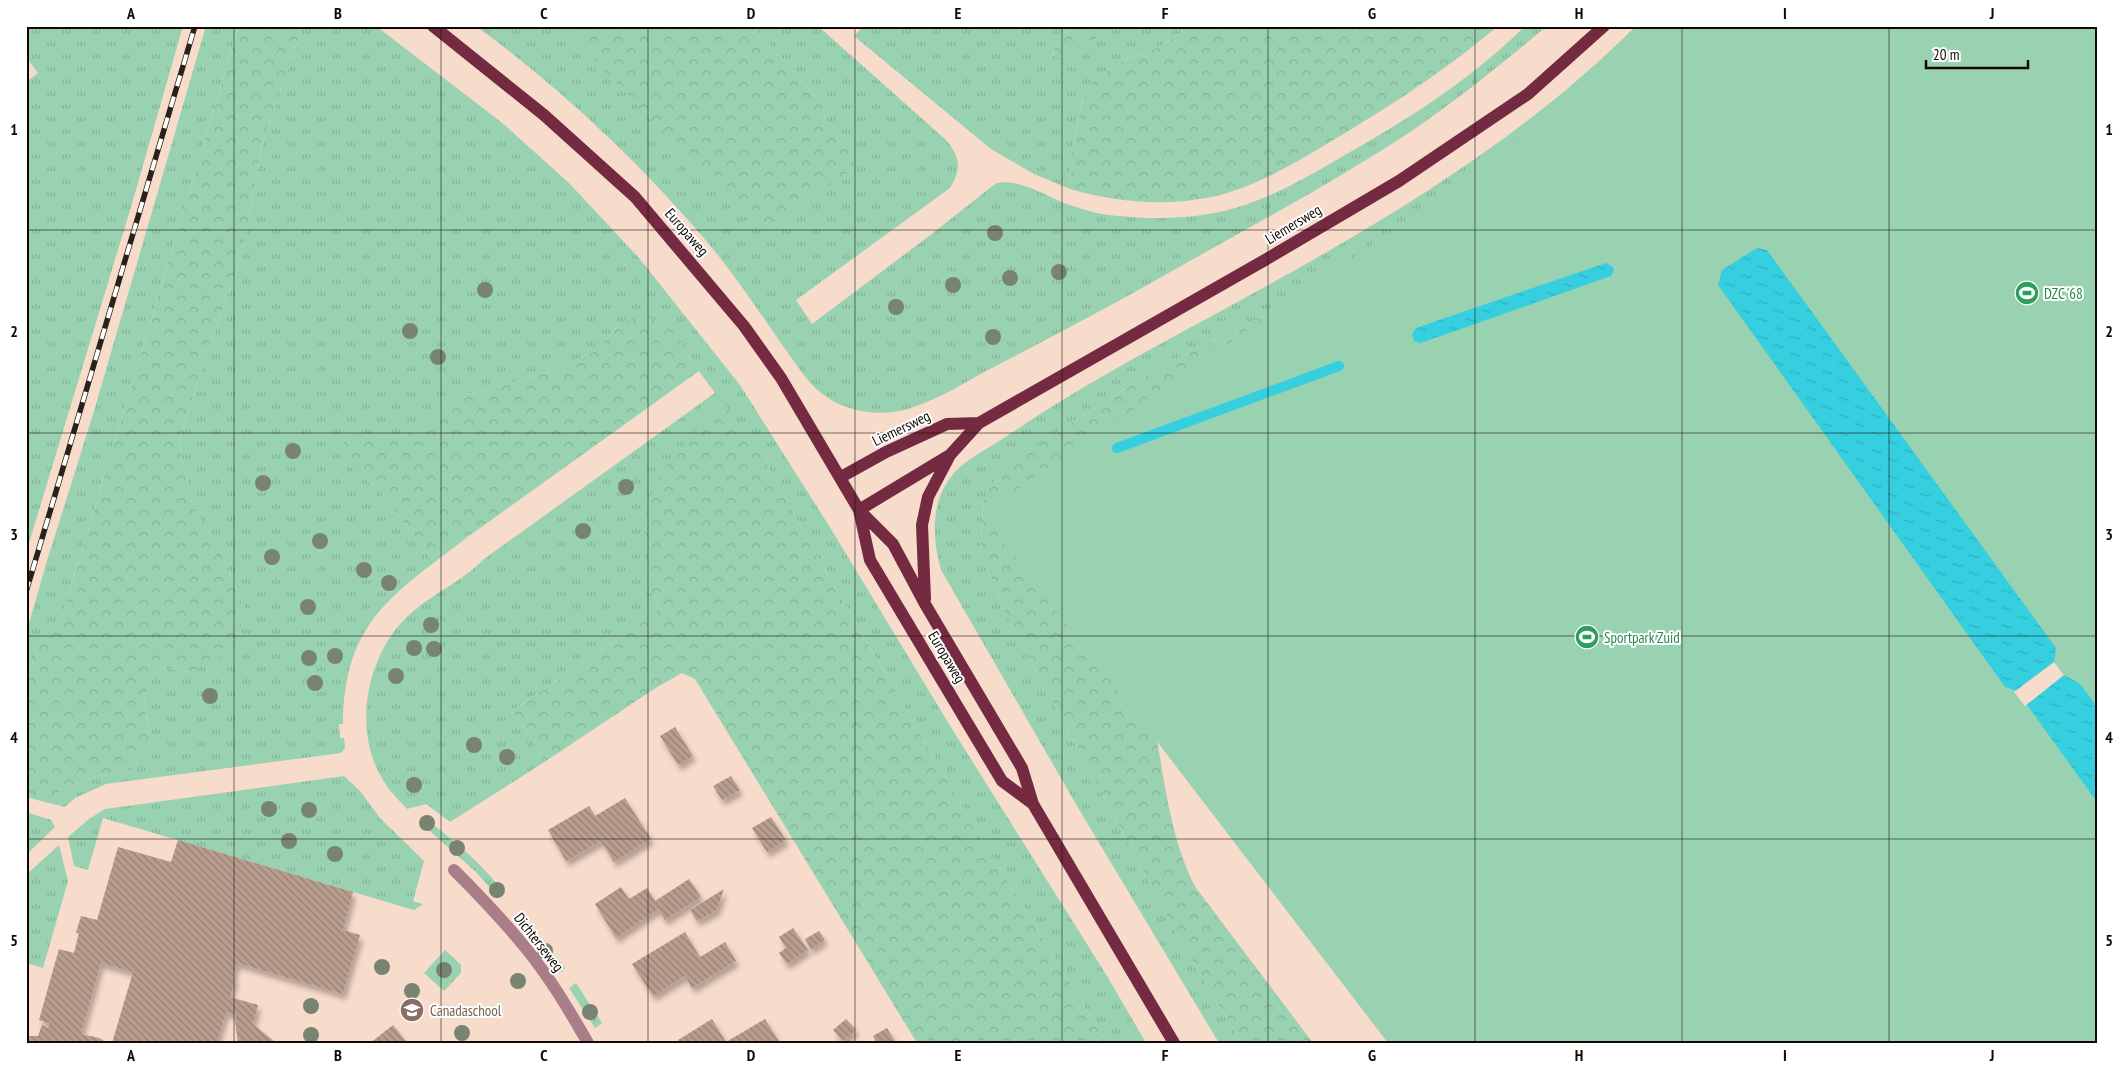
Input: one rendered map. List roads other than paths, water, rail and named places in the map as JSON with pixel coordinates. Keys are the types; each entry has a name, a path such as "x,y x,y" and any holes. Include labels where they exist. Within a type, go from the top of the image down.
{"main road":[{"name":"Europaweg","path":"432,26 544,115 635,197 744,326 781,378 859,510 893,544 925,604 1022,768 1034,804 1174,1043"},
{"name":"Liemersweg","path":"859,510 950,455 980,423 1257,265 1399,180 1528,94 1604,26"},
{"name":"Liemersweg","path":"841,478 886,452 947,424 980,423"},
{"path":"925,604 922,525 928,497 950,455"},
{"name":"Europaweg","path":"859,510 870,560 1002,781 1034,804"}],"street":[{"name":"Dichterseweg","path":"454,870 489,905 525,948 563,1000 588,1043"}],"water":[{"path":"1757,248 1767,250 2056,648 2054,662 2064,675 2079,683 2097,706 2097,802 2017,691 2005,687 1718,285 1722,270"},
{"path":"1606,263 1613,267 1614,270 1611,276 1421,343 1414,341 1412,334 1416,328"}],"waterway":[{"path":"1117,448 1339,366"}],"railway":[{"path":"26,592 195,26"}],"place":[{"name":"DZC '68","path":"2027,293"},
{"name":"Sportpark Zuid","path":"1587,637"},
{"name":"Canadaschool","path":"412,1010"}]}
